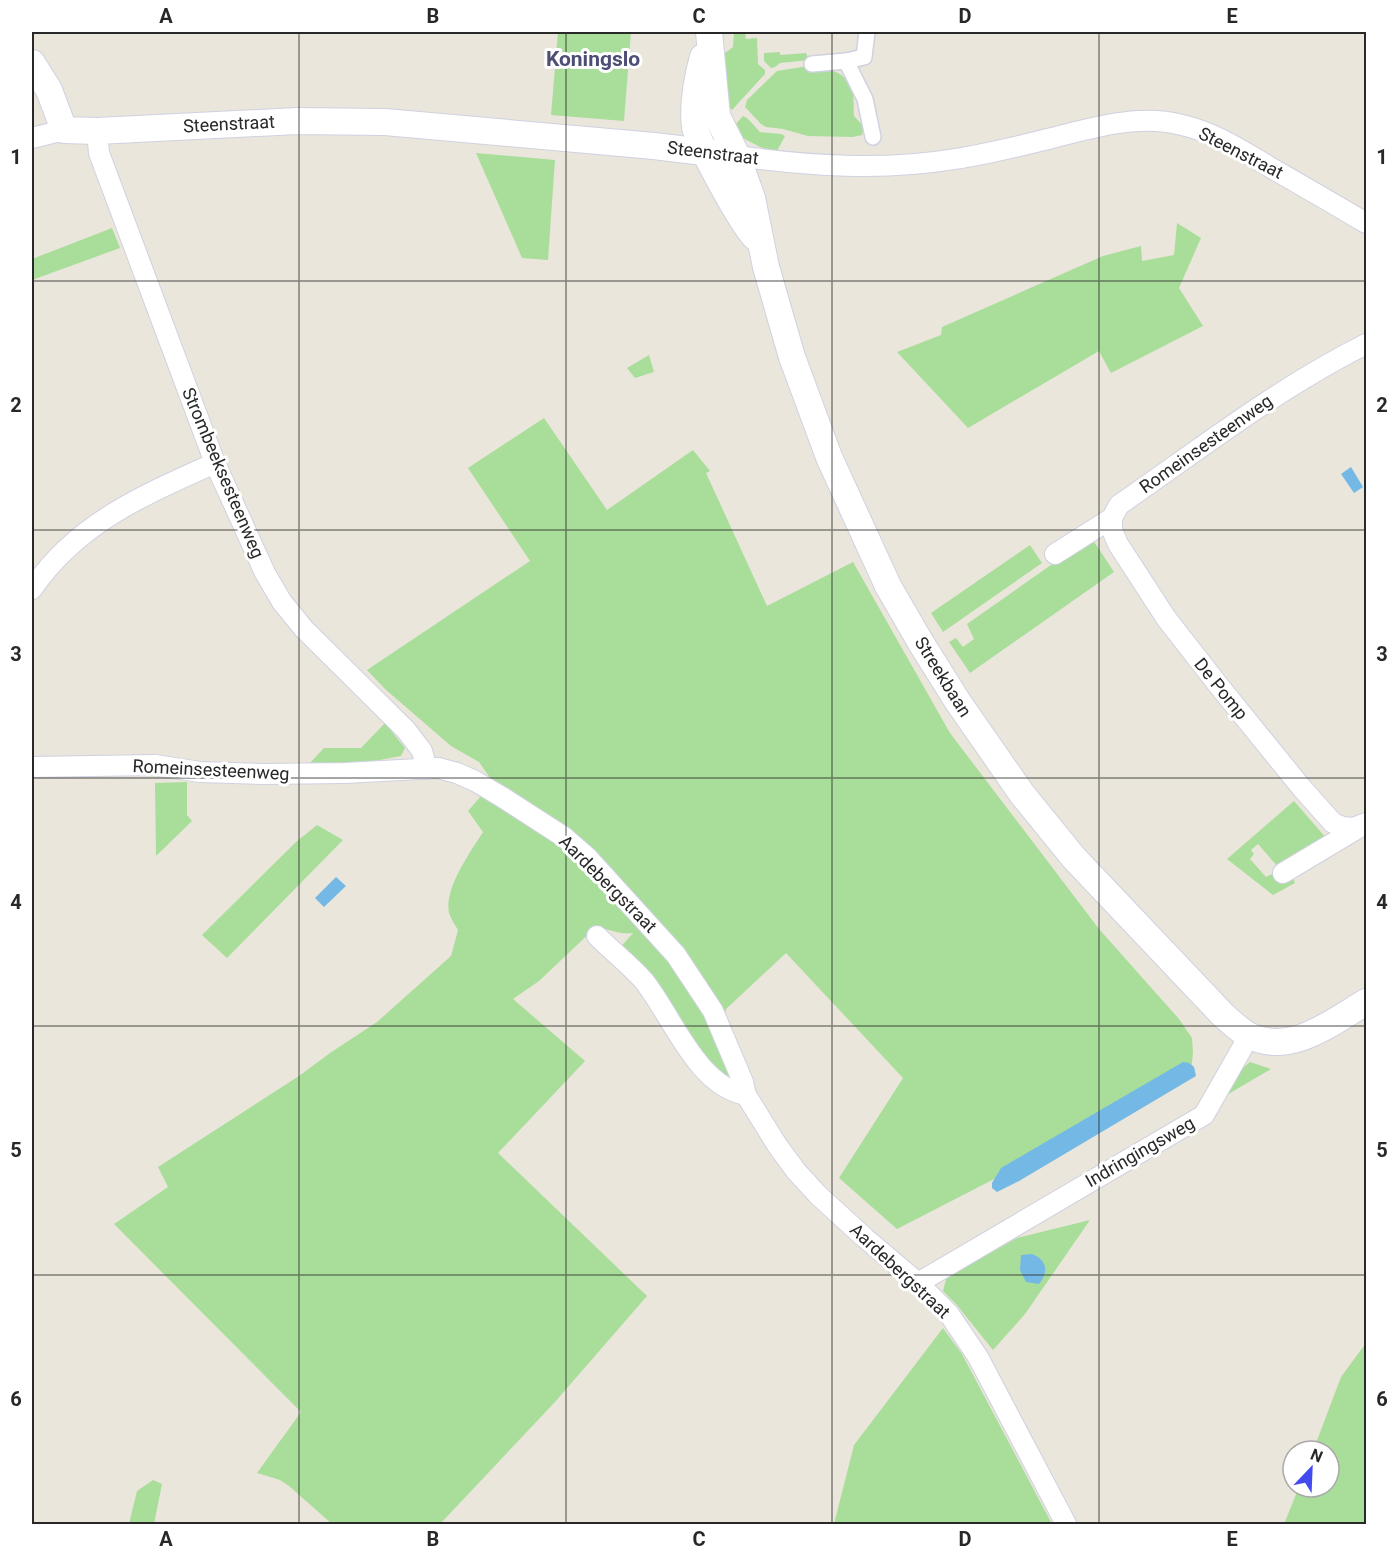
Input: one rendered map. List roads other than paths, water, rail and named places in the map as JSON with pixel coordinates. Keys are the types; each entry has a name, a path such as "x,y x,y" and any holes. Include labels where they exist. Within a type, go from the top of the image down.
{"street":[{"path":"812,63 846,61 864,57 867,32"},
{"name":"Streekbaan","path":"709,34 698,76 695,115 697,135 742,221 760,242"},
{"name":"Streekbaan","path":"709,34 717,116 737,156 752,198 760,242 792,357 815,422 857,521 888,586 921,643 997,760 1047,827 1215,1006 1249,1036"},
{"path":"846,61 865,99 873,137"},
{"path":"32,63 49,90 64,130"},
{"name":"Steenstraat","path":"32,138 64,130 97,131 297,121 357,121 706,152 842,167 927,163 1007,150 1107,124 1130,121 1165,122 1182,124 1222,139 1366,223"},
{"name":"Strombeeksesteenweg","path":"97,131 99,153 215,463 265,573 282,602 304,629 406,730 422,751 427,769"},
{"name":"Romeinsesteenweg","path":"1054,554 1112,518 1119,505 1265,404 1319,369 1366,344"},
{"path":"32,589 66,548 100,521 138,497 215,463"},
{"name":"De Pomp","path":"1112,518 1112,530 1118,544 1166,618 1226,696 1333,823 1343,827 1364,824"},
{"name":"Romeinsesteenweg","path":"32,767 154,765 200,772 263,774 427,769"},
{"name":"Aardebergstraat","path":"427,769 448,769 484,786 564,837 587,857 669,947 697,984 718,1020 746,1095 777,1145 803,1179 949,1314 978,1357 1066,1524"},
{"name":"De Pomp","path":"1283,873 1364,824"},
{"path":"597,936 644,981 707,1074 723,1088 746,1095"},
{"path":"1249,1036 1274,1042 1306,1037 1366,1002"},
{"name":"Indringingsweg","path":"918,1283 1204,1115 1249,1036"}],"water":[{"path":"1351,467 1363,487 1354,493 1341,474"},
{"path":"336,877 346,886 324,907 315,898"},
{"path":"1183,1062 1194,1067 1196,1076 1019,1181 997,1192 992,1188 992,1183 1001,1168"},
{"path":"1032,1254 1041,1260 1045,1267 1039,1284 1026,1282 1020,1270 1021,1255"}],"district":[{"name":"Koningslo","path":"593,59"}]}
